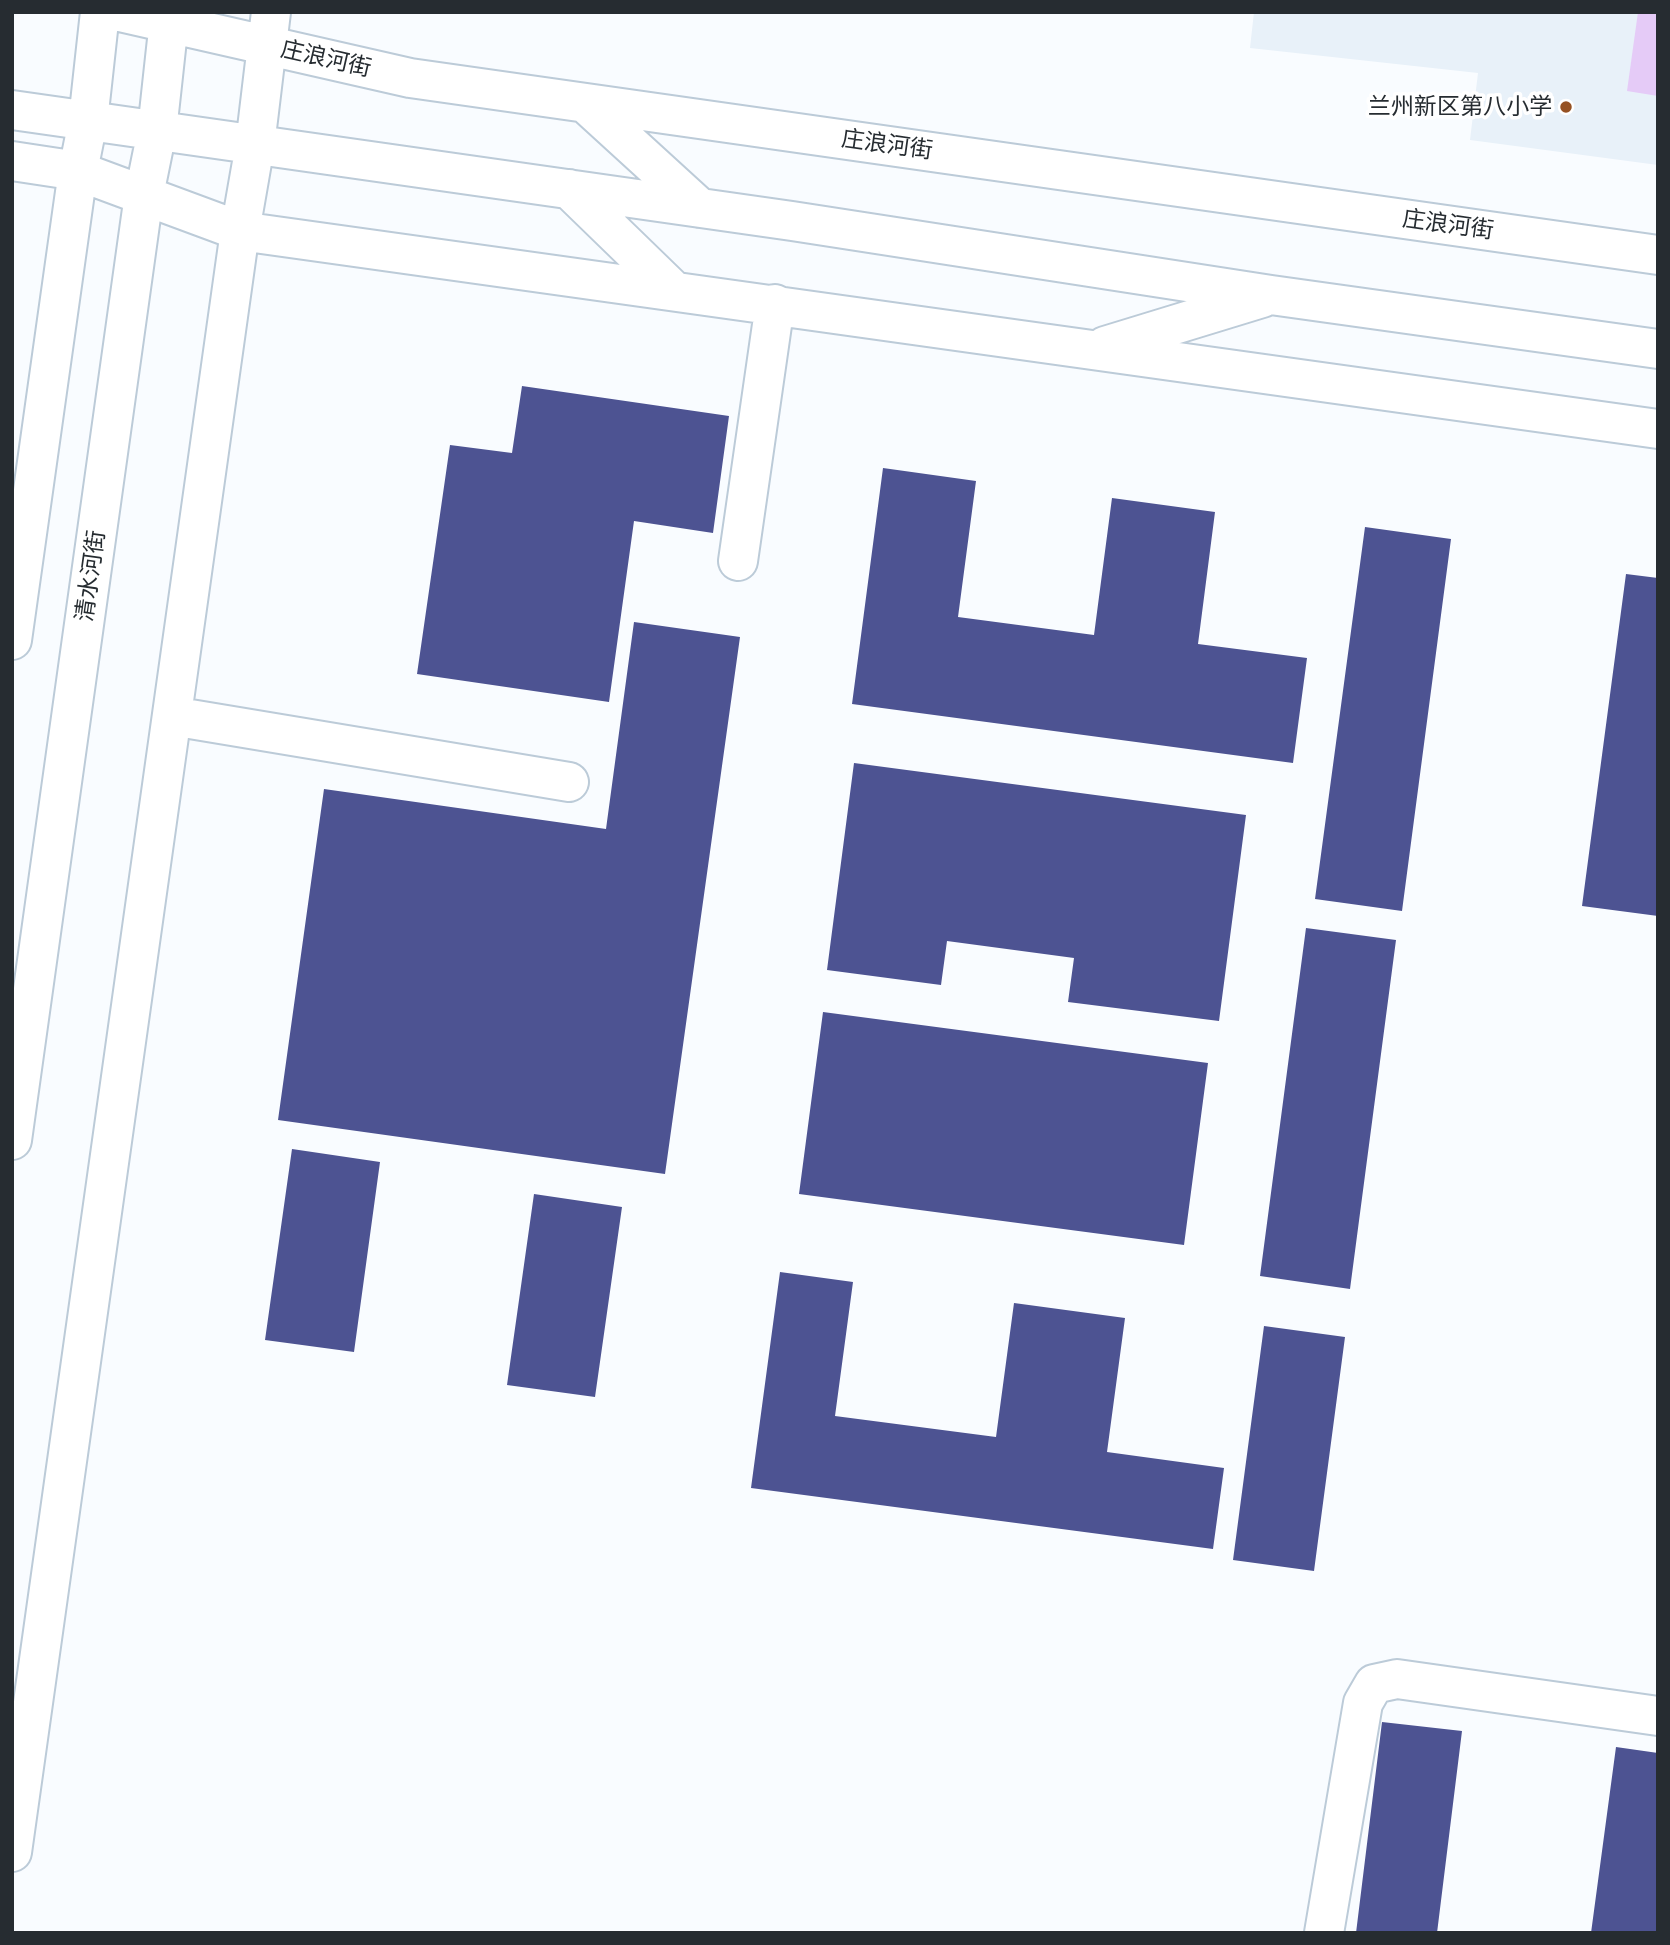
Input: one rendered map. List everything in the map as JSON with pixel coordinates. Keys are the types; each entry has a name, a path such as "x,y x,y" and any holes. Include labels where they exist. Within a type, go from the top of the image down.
{"street":[{"path":"12,639 78,171 88,121 100,12"},
{"name":"庄浪河街","path":"120,12 268,29 410,78 1658,254"},
{"name":"清水河街","path":"12,1140 145,195 157,131 169,18"},
{"path":"12,1852 18,1772 240,231 255,145 268,29"},
{"path":"585,103 700,208"},
{"path":"12,110 700,208 1271,295 1658,349"},
{"path":"12,161 78,171 240,231 1658,429"},
{"path":"569,189 673,290"},
{"path":"1093,349 1271,295"},
{"path":"738,561 775,304"},
{"path":"172,716 569,782"},
{"path":"1324,1933 1363,1703 1374,1684 1398,1679 1658,1716"}],"shaded area":[{"name":"兰州新区第八小学","path":"1254,12 1658,12 1658,165 1470,140 1478,73 1250,48"},
{"path":"1638,12 1658,12 1658,96 1627,91"}],"building":[{"path":"522,386 729,416 713,533 634,521 609,702 417,674 450,445 512,453"},
{"path":"883,468 976,481 958,617 1094,635 1112,498 1215,512 1198,644 1307,658 1293,763 852,704"},
{"path":"1365,527 1451,539 1402,911 1315,899"},
{"path":"1626,574 1658,578 1658,916 1582,906"},
{"path":"634,622 740,637 665,1174 278,1120 324,789 606,829"},
{"path":"854,763 1246,815 1219,1021 1068,1002 1074,958 947,941 941,985 827,970"},
{"path":"1306,928 1396,940 1350,1289 1260,1276"},
{"path":"823,1012 1208,1063 1184,1245 799,1194"},
{"path":"292,1149 380,1162 354,1352 265,1340"},
{"path":"534,1194 622,1207 595,1397 507,1385"},
{"path":"780,1272 853,1282 835,1416 996,1437 1014,1303 1125,1318 1107,1452 1224,1468 1213,1549 751,1488"},
{"path":"1264,1326 1345,1337 1314,1571 1233,1560"},
{"path":"1382,1722 1462,1731 1437,1933 1356,1933"},
{"path":"1616,1747 1658,1753 1658,1933 1591,1933"}],"place":[{"name":"兰州新区第八小学","path":"1566,107"}]}
